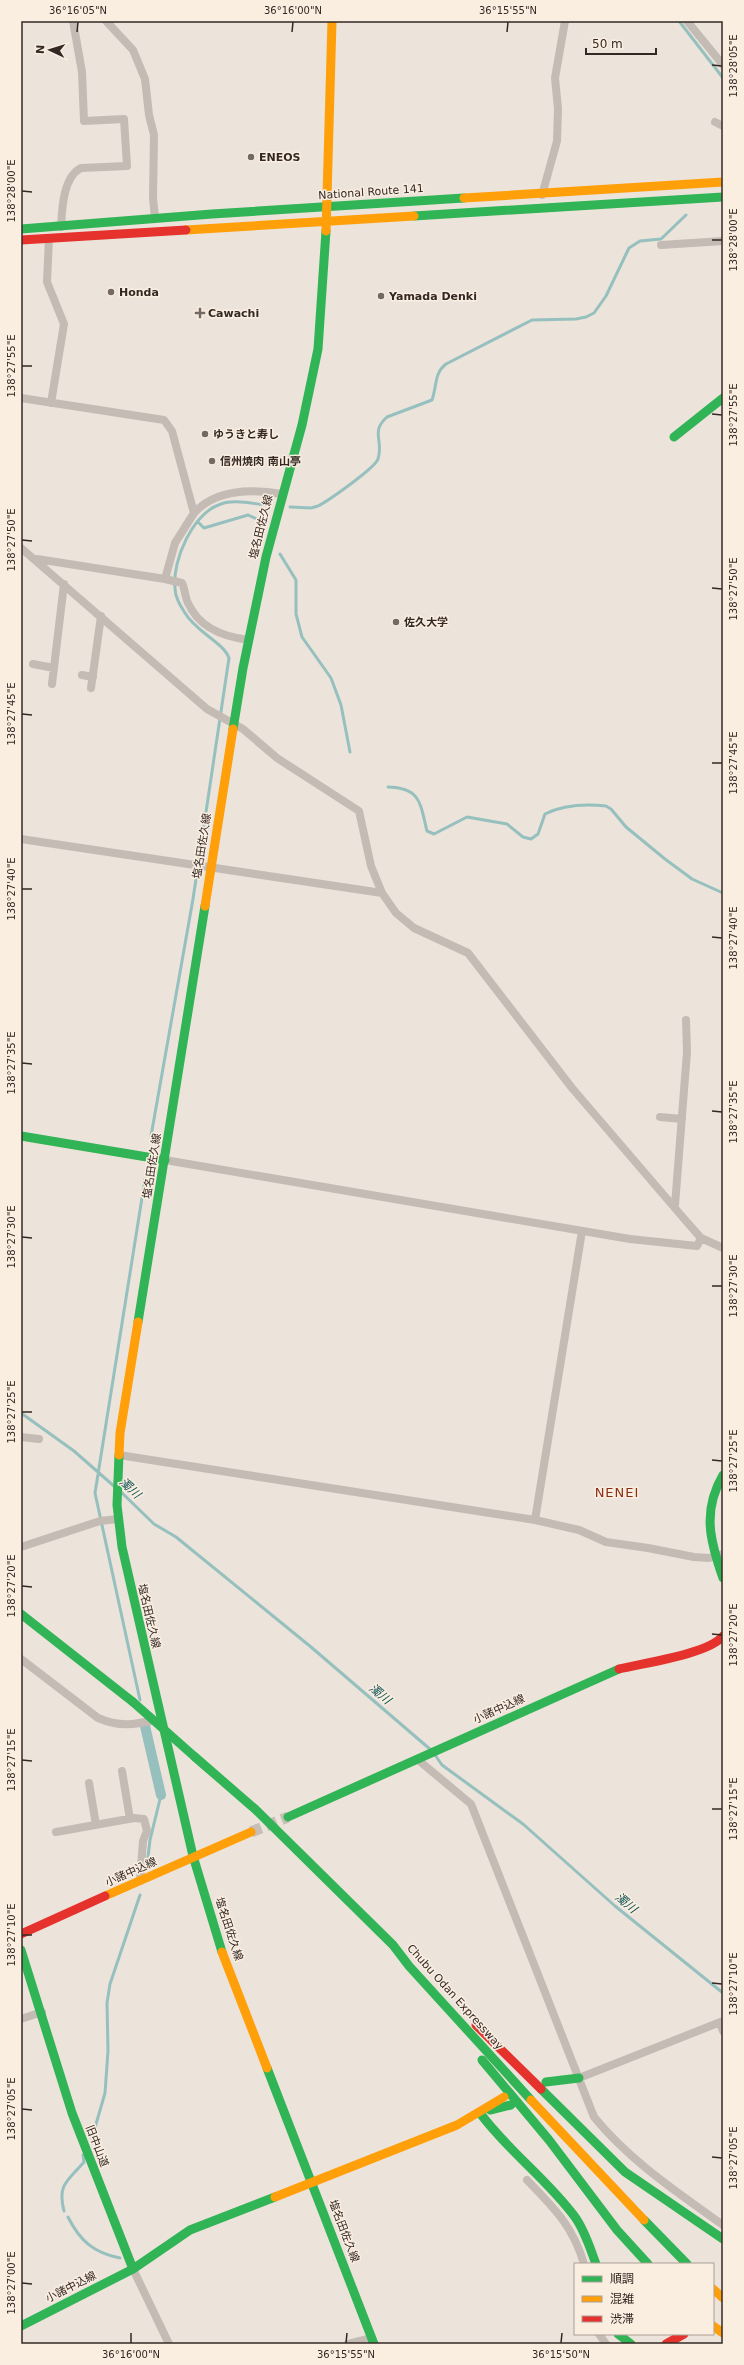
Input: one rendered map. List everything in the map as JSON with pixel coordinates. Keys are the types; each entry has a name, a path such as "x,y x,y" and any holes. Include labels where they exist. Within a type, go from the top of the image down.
{"main road":[{"name":"塩名田佐久線","path":"332,21 327,206 318,349 310,393 264,565 234,724 118,1454 117,1505 122,1546 160,1719 193,1856 220,1947 373,2341"},
{"name":"National Route 141","path":"21,229 327,206 542,195 723,182"},
{"path":"21,240 723,197"},
{"path":"674,437 723,398"},
{"path":"21,1136 165,1160"},
{"path":"723,1475 714,1490 709,1512 710,1538 719,1555 723,1578"},
{"name":"Chubu Odan Expressway","path":"21,1614 133,1702 267,1820 393,1945 409,1966 603,2178 686,2263"},
{"name":"小諸中込線","path":"288,1817 618,1669 704,1649 719,1642 723,1637"},
{"name":"小諸中込線","path":"21,1934 193,1856 251,1832"},
{"path":"393,1945 479,2027 625,2172 723,2239"},
{"name":"旧中山道","path":"21,1950 24,1972 42,2012 72,2113 132,2270"},
{"path":"409,1966 459,2033 549,2140 617,2230 647,2263"},
{"path":"549,2085 579,2078"},
{"path":"480,2113 504,2097"},
{"path":"480,2113 511,2105"},
{"path":"480,2113 501,2142 554,2190 576,2216 591,2248 596,2263"},
{"name":"小諸中込線","path":"21,2326 132,2270 190,2230 457,2125 480,2113"},
{"path":"714,2299 723,2284"},
{"path":"714,2290 723,2298"},
{"path":"714,2299 723,2293"},
{"path":"714,2327 723,2332"},
{"path":"619,2335 631,2344"},
{"path":"665,2344 677,2335"},
{"path":"665,2344 682,2335"}],"street":[{"path":"61,227 65,192 76,171 81,168 127,166 124,119 84,121 82,72 73,21"},
{"path":"106,21 133,50 145,80 149,115 154,135 153,198 155,218"},
{"path":"542,195 557,141 558,109 555,78 565,21"},
{"path":"687,21 723,65"},
{"path":"714,122 723,126"},
{"path":"49,238 47,282 64,324 52,403"},
{"path":"661,245 723,241"},
{"path":"21,398 164,420 172,431 194,513"},
{"path":"167,580 175,543 194,513 205,504 222,496 250,491 282,494"},
{"path":"21,548 36,559 173,681 207,709 234,724 277,758 360,811 369,860 382,893 405,923 468,953 572,1088 675,1205 701,1238 723,1248"},
{"path":"36,559 179,581 183,586 189,605 204,623 223,635 249,640"},
{"path":"52,684 64,584"},
{"path":"91,688 101,616"},
{"path":"33,664 54,668"},
{"path":"82,675 93,677"},
{"path":"21,839 211,869 382,893"},
{"path":"675,1205 687,1052 686,1020"},
{"path":"660,1117 682,1119"},
{"path":"165,1160 637,1240 697,1246 701,1238"},
{"path":"535,1520 582,1231"},
{"path":"21,1437 39,1440"},
{"path":"118,1454 535,1520 579,1530 606,1542 694,1557 719,1555"},
{"path":"21,1547 103,1520 118,1519"},
{"path":"21,1659 98,1718 111,1724 122,1726 160,1719"},
{"path":"420,1758 471,1804 594,2117 604,2129 667,2186 723,2225"},
{"path":"122,1771 130,1819"},
{"path":"89,1783 96,1824"},
{"path":"56,1832 96,1824 130,1819 144,1819 146,1824 140,1881"},
{"path":"21,2018 42,2012"},
{"path":"579,2078 722,2025"},
{"path":"527,2180 567,2223 580,2249 584,2263"},
{"name":"旧中山道","path":"132,2270 169,2344"},
{"path":"600,2335 606,2344"},
{"path":"348,2344 373,2341"}],"waterway":[{"path":"679,21 723,78"},
{"path":"290,507 311,508 318,506 341,491 369,469 378,459 380,447 378,432 382,422 387,417 432,400 439,371 446,364 532,320 576,319 586,317 594,313 606,296 629,248 640,241 661,239 686,215"},
{"path":"151,1136 193,899 229,658 221,647 190,620 180,604 175,588 177,564 186,539 193,527 211,509 221,504 232,502 267,505"},
{"path":"198,522 204,528 248,515 257,519"},
{"path":"280,554 296,580 296,614 302,637 331,678 341,705 350,752"},
{"path":"388,787 407,790 413,794 423,812 427,831 434,834 467,817 507,824 523,837 531,839 538,834 545,814 559,809 575,806 606,806 611,809 626,827 665,859 692,879 723,893"},
{"path":"140,1700 95,1493 145,1179"},
{"name":"濁川","path":"21,1413 74,1451 115,1487"},
{"name":"濁川","path":"121,1492 154,1524 176,1537 311,1647 431,1750"},
{"path":"145,1726 161,1795"},
{"name":"濁川","path":"435,1755 442,1765 523,1824 615,1906 723,1993"},
{"path":"147,1865 150,1840 161,1795"},
{"path":"92,2138 105,2093 108,2051 107,2003 110,1984 140,1895"},
{"path":"64,2211 62,2202 63,2189 65,2184 84,2162 83,2155"},
{"path":"68,2217 78,2233 89,2245 103,2253 120,2258"}],"tunnel":[{"path":"251,1832 288,1817"}],"traffic: fast":[{"path":"414,216 723,197"},
{"path":"21,229 212,214 464,198"},
{"path":"233,729 243,668 266,557 302,425 318,349 326,231"},
{"path":"674,437 723,398"},
{"path":"138,1322 205,906"},
{"path":"21,1136 165,1160"},
{"path":"119,1455 117,1505 122,1547 193,1856 222,1952"},
{"path":"723,1475 716,1488 710,1514 712,1539 723,1578"},
{"path":"21,1614 133,1702"},
{"path":"288,1817 619,1669"},
{"path":"133,1702 195,1757"},
{"path":"195,1757 255,1809 393,1945 409,1966 531,2100"},
{"path":"21,1950 72,2113 133,2269"},
{"path":"482,2060 549,2140 617,2230 647,2263"},
{"path":"267,2068 374,2344"},
{"path":"546,2082 579,2078"},
{"path":"541,2089 625,2172 723,2239"},
{"path":"490,2110 511,2105"},
{"path":"480,2113 503,2140 564,2203 579,2222 596,2263"},
{"path":"21,2326 133,2269 190,2230 275,2197"},
{"path":"644,2220 686,2263"},
{"path":"619,2335 631,2344"}],"traffic: slow":[{"path":"326,231 332,21"},
{"path":"464,198 723,182"},
{"path":"186,230 414,216"},
{"path":"205,906 233,729"},
{"path":"119,1455 120,1433 138,1322"},
{"path":"105,1896 251,1832"},
{"path":"222,1952 267,2068"},
{"path":"275,2197 457,2125 504,2097"},
{"path":"531,2100 644,2220"},
{"path":"714,2290 723,2298"},
{"path":"714,2327 723,2333"}],"traffic: jam":[{"path":"21,240 186,230"},
{"path":"619,1669 690,1653 704,1648 723,1636"},
{"path":"21,1934 105,1896"},
{"path":"476,2025 541,2089"},
{"path":"666,2344 682,2335"}],"place":[{"name":"ENEOS","path":"251,157"},
{"name":"Honda","path":"111,292"},
{"name":"Yamada Denki","path":"381,296"},
{"name":"Cawachi","path":"200,313"},
{"name":"ゆうきと寿し","path":"205,434"},
{"name":"信州焼肉 南山亭","path":"212,461"},
{"name":"佐久大学","path":"396,622"}],"district":[{"name":"NENEI","path":"617,1492"}]}
